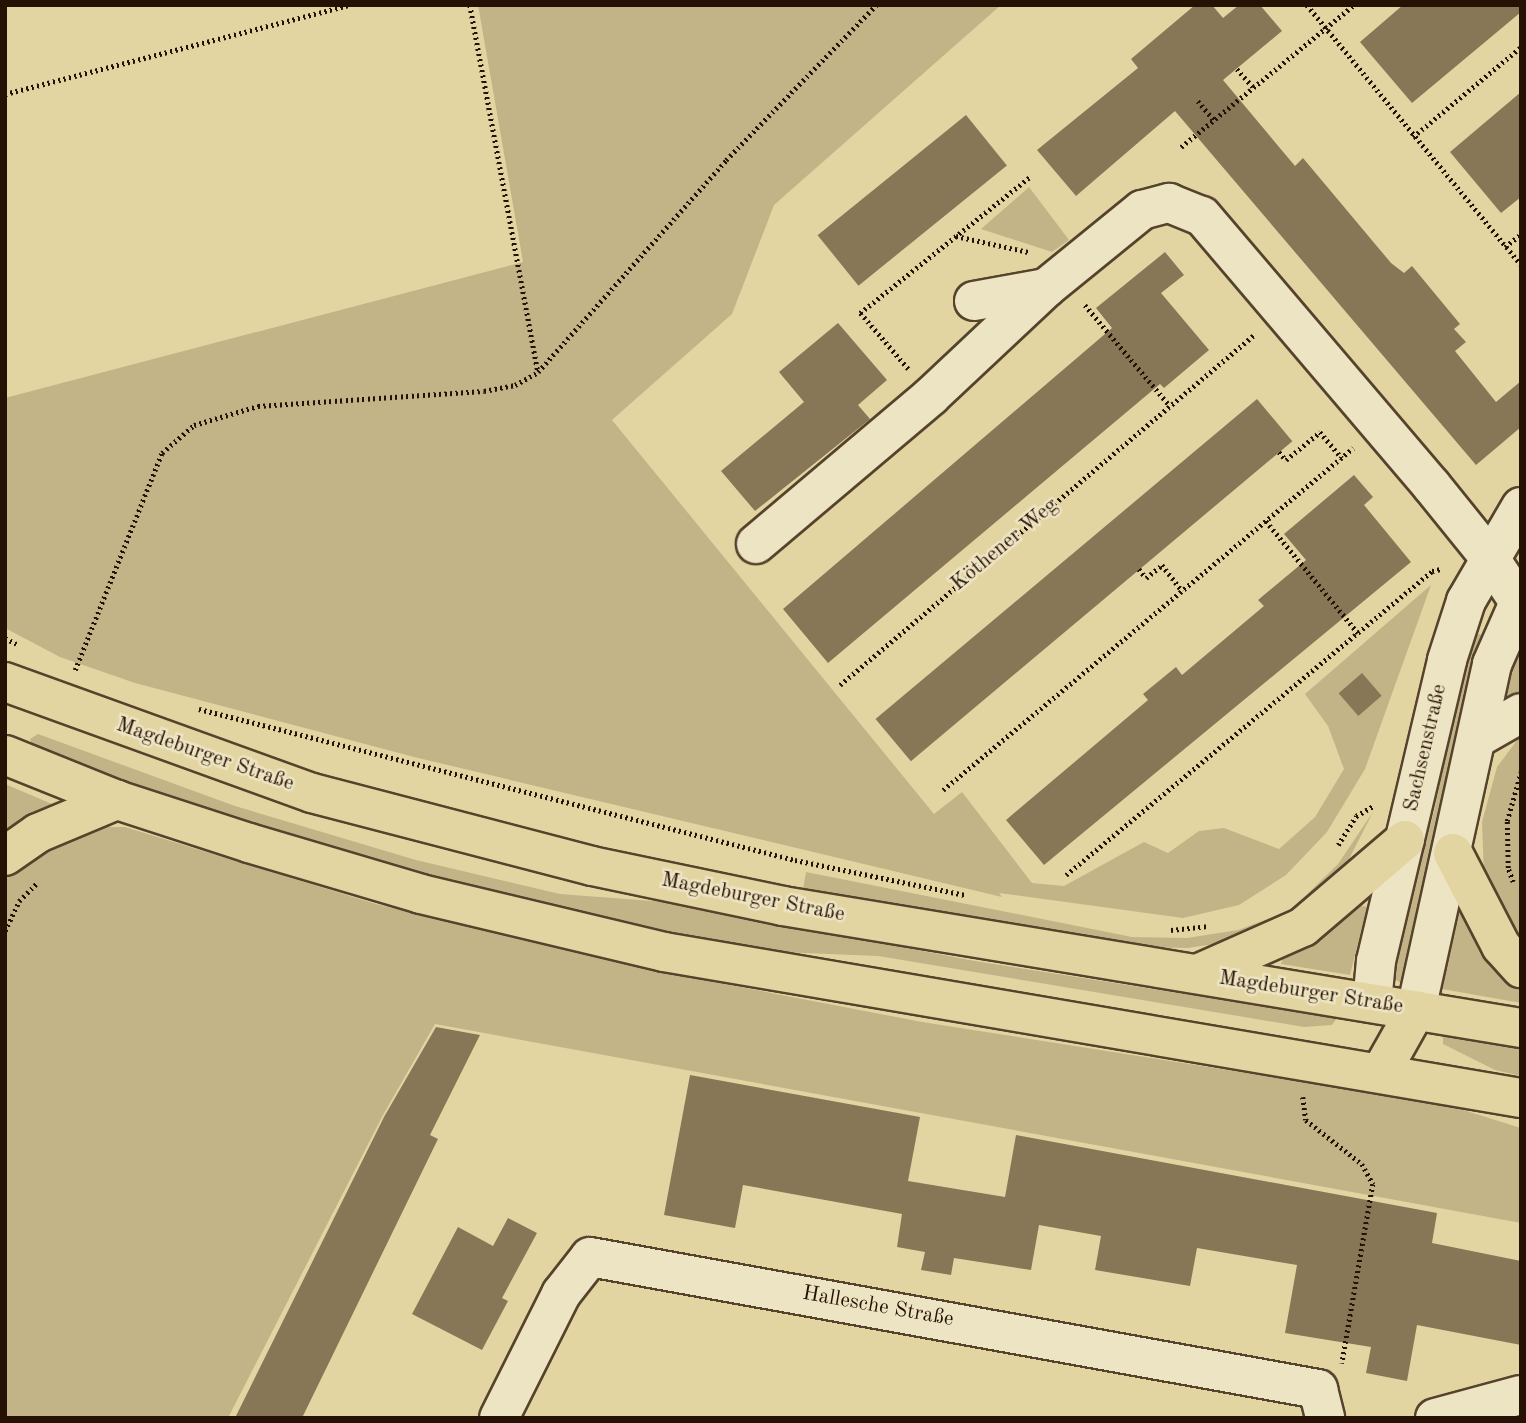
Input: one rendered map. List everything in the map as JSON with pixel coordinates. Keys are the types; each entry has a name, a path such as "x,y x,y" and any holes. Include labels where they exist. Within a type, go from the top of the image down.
{"main road":[{"name":"Magdeburger Straße","path":"9,688 312,793 593,866 783,906 1521,1028"},
{"path":"5,755 117,800 421,894 664,952 1521,1098"},
{"path":"5,856 38,833 117,800"},
{"path":"1195,975 1303,928 1405,840"},
{"path":"1454,853 1502,946 1521,968"},
{"path":"1372,1003 1381,1073"},
{"path":"1381,1073 1416,1010"}],"street":[{"path":"756,544 931,396 1054,282 1142,210 1169,203 1202,216 1514,586"},
{"path":"974,301 1054,282"},
{"name":"Sachsenstraße","path":"1416,1010 1454,853 1492,664 1514,586 1521,507"},
{"name":"Sachsenstraße","path":"1372,1003 1376,961 1447,660 1466,601 1514,586"},
{"path":"1479,737 1521,713"},
{"name":"Hallesche Straße","path":"499,1418 561,1294 590,1257 1321,1403"},
{"path":"1435,1418 1521,1395"}],"path":[{"path":"5,94 350,5"},
{"path":"470,5 538,372"},
{"path":"86,677 74,673 162,453 194,425 258,406 484,391 515,385 538,372 726,160 876,5"},
{"path":"1307,5 1521,265"},
{"path":"1181,147 1354,5"},
{"path":"1413,136 1521,47"},
{"path":"1237,69 1253,87"},
{"path":"1198,101 1214,120"},
{"path":"931,396 860,313 1030,177"},
{"path":"1505,247 1521,234"},
{"path":"957,236 1032,253"},
{"path":"1054,282 1170,406"},
{"name":"Köthener Weg","path":"840,685 1283,311"},
{"path":"943,790 1380,426"},
{"path":"1279,452 1286,460 1320,432 1342,458"},
{"path":"1266,521 1358,632"},
{"path":"1139,569 1146,578 1162,565 1182,591"},
{"path":"1066,875 1432,571 1514,586"},
{"path":"185,706 796,860 972,896"},
{"path":"1517,891 1508,868 1507,821 1521,772"},
{"path":"1161,929 1215,926"},
{"path":"1309,1061 1302,1102 1307,1120 1362,1164 1373,1184 1344,1361 1321,1403"}],"shaded area":[{"path":"478,5 1001,5 774,205 732,314 612,420 934,814 962,792 1032,883 1064,886 1144,842 1168,853 1199,831 1224,828 1279,849 1315,817 1344,769 1328,726 1305,694 1431,585 1365,769 1327,832 1286,875 1239,905 1183,918 999,893 1002,897 414,757 135,683 60,657 5,628 5,398 523,262"},
{"path":"1029,187 1069,240 1052,252 981,229"},
{"path":"1480,634 1485,638 1409,982 1402,984 1395,979 1398,944 1434,812 1462,673 1473,635"},
{"path":"1521,641 1521,691 1500,705 1505,672"},
{"path":"38,734 235,806 416,860 560,894 666,902 975,961 1337,1018 1332,1025 1304,1027 878,956 754,951 604,920 335,853 191,808 33,748 30,739"},
{"path":"1521,735 1521,940 1505,923 1484,875 1482,822 1497,767"},
{"path":"5,784 59,807 5,839"},
{"path":"1373,812 1344,869 1299,912 1297,904 1338,864"},
{"path":"88,827 125,827 376,904 657,971 922,1022 1444,1104 1521,1128 1521,1223 435,1024 383,1115 228,1418 5,1418 5,878 15,867"},
{"path":"806,872 1132,937 1187,938 1238,930 1279,915 1286,919 1241,940 1188,948 1131,947 803,889"},
{"path":"1461,902 1505,976 1521,989 1521,1003 1442,989"},
{"path":"1353,903 1367,907 1350,975 1281,964 1284,954"},
{"path":"1443,1034 1521,1048 1521,1076 1495,1070 1443,1044"}],"building":[{"path":"1195,5 1212,5 1223,18 1239,5 1260,5 1282,31 1223,80 1295,166 1303,158 1391,263 1404,273 1412,266 1460,324 1454,329 1466,342 1455,351 1496,402 1521,381 1521,427 1476,465 1175,111 1076,196 1037,150 1138,68 1131,59"},
{"path":"1403,5 1521,5 1521,12 1412,103 1360,42"},
{"path":"1521,92 1521,197 1501,213 1450,152"},
{"path":"966,115 1007,166 858,286 818,235"},
{"path":"1165,252 1184,275 1161,293 1209,350 1164,388 1160,384 828,663 783,609 1112,328 1096,308"},
{"path":"838,323 887,380 858,405 870,419 755,511 721,471 804,402 779,372"},
{"path":"1257,399 1292,441 911,761 876,719"},
{"path":"1354,475 1373,497 1364,505 1411,562 1044,865 1006,820 1148,700 1143,694 1176,667 1182,675 1264,606 1258,600 1306,560 1284,534"},
{"path":"1362,673 1382,696 1358,716 1339,693"},
{"path":"436,1027 480,1035 430,1135 438,1139 302,1418 235,1418 384,1117"},
{"path":"690,1075 920,1117 908,1181 1005,1197 1016,1135 1437,1213 1432,1243 1521,1261 1521,1345 1417,1325 1407,1381 1366,1373 1371,1347 1285,1333 1297,1265 1197,1248 1190,1286 1095,1270 1101,1236 1039,1225 1031,1270 954,1258 951,1275 921,1270 925,1252 897,1247 902,1214 743,1185 735,1228 664,1215"},
{"path":"508,1218 537,1233 502,1298 508,1301 482,1350 412,1314 458,1227 493,1246"}]}
